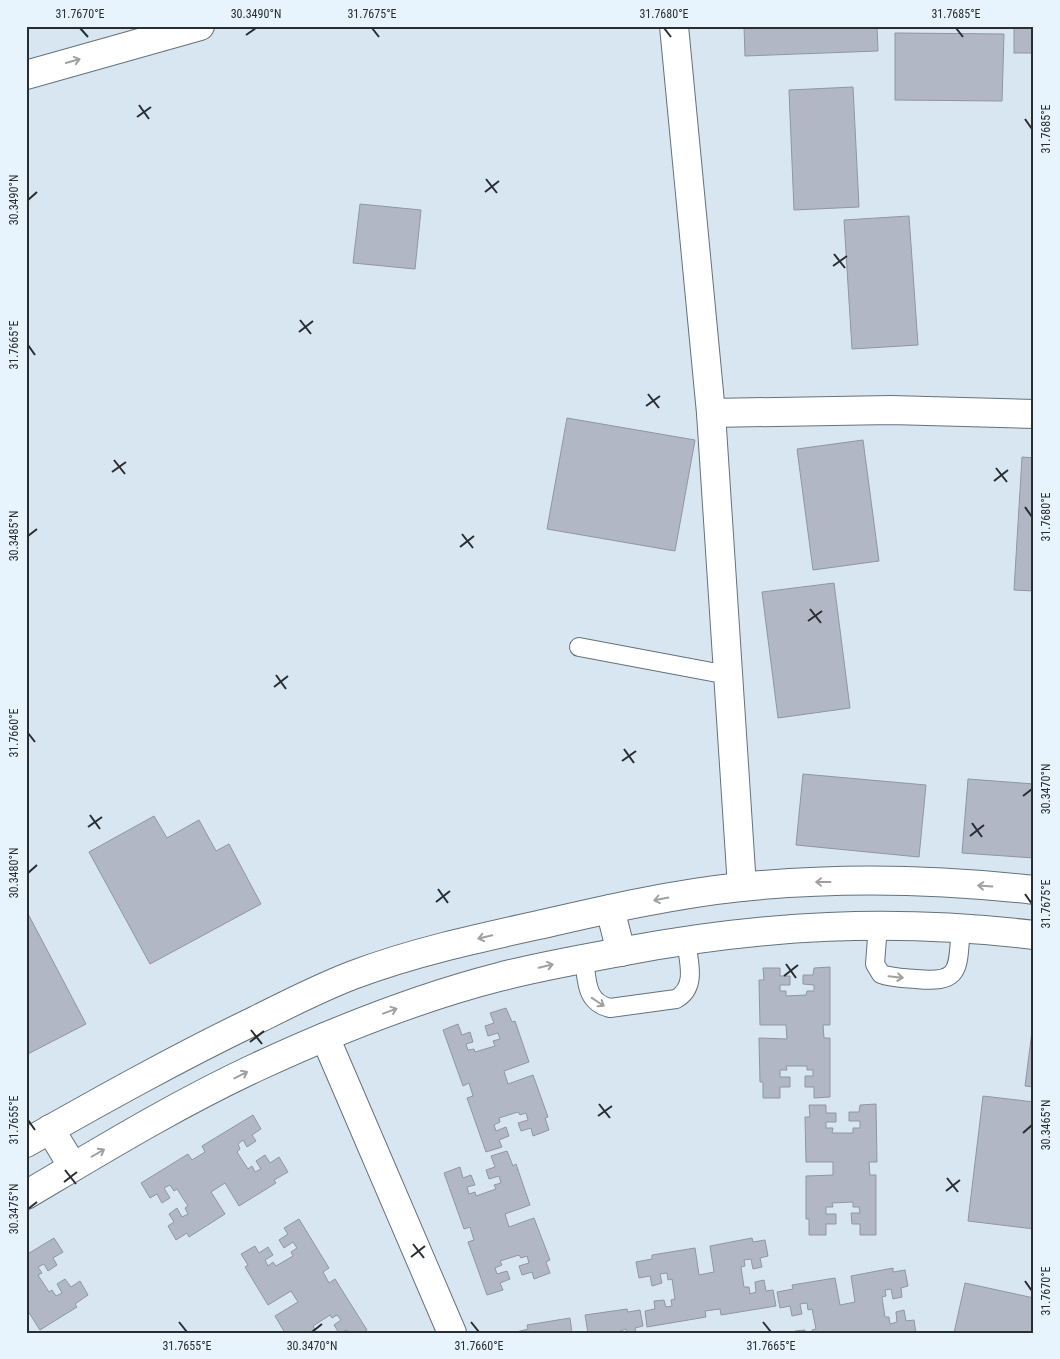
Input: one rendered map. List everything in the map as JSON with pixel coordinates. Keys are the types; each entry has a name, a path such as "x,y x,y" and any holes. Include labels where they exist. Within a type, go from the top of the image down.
{"street":[{"path":"26,75 200,26"},
{"path":"674,26 710,413 742,887"},
{"path":"710,413 891,410 1034,414"},
{"path":"26,1143 175,1060 306,995 352,975 426,951 610,909 677,896 742,887 814,882 884,881 1034,890"},
{"path":"610,909 621,952"},
{"path":"26,1196 196,1098 258,1066 326,1037 439,994 499,977 584,958 686,940 758,930 878,925 961,928 1034,935"},
{"path":"326,1037 452,1333"},
{"path":"50,1130 73,1168"}],"lane":[{"path":"579,647 728,675"},
{"path":"878,925 874,958 877,970 887,976 937,981 950,977 957,966 961,928"},
{"path":"584,958 588,991 596,1002 603,1006 610,1008 676,999 683,996 691,981 686,940"}],"building":[{"path":"744,26 877,26 878,51 745,56"},
{"path":"1014,26 1034,26 1034,53 1014,53"},
{"path":"895,33 1004,34 1002,101 895,100"},
{"path":"853,87 859,207 794,210 789,90"},
{"path":"360,204 421,210 415,269 353,263"},
{"path":"909,216 918,345 852,349 844,220"},
{"path":"567,418 695,440 675,551 547,529"},
{"path":"863,440 879,561 813,570 797,449"},
{"path":"1022,457 1034,458 1034,591 1014,590"},
{"path":"834,583 850,708 778,718 762,592"},
{"path":"803,774 926,785 919,857 796,845"},
{"path":"968,779 1034,784 1034,858 962,853"},
{"path":"154,816 167,838 199,820 216,851 229,844 261,904 150,964 89,852"},
{"path":"26,910 86,1024 26,1055"},
{"path":"830,967 830,1025 823,1025 824,1038 830,1038 830,1097 814,1098 814,1087 805,1087 805,1076 813,1076 813,1070 807,1070 807,1066 786,1066 787,1070 780,1070 780,1077 790,1077 790,1087 780,1087 780,1098 763,1098 763,1082 760,1082 759,1038 787,1039 786,1025 760,1025 759,980 764,980 763,968 780,968 780,976 790,976 790,985 780,985 780,991 786,991 786,996 806,995 807,991 814,991 814,985 803,984 803,975 813,975 814,968"},
{"path":"506,1008 512,1022 515,1021 529,1062 504,1071 508,1084 533,1075 548,1117 545,1118 549,1130 533,1136 531,1128 521,1131 518,1123 528,1120 526,1113 520,1115 518,1112 499,1118 500,1122 494,1125 496,1131 506,1127 509,1136 499,1140 502,1147 486,1152 467,1098 473,1096 469,1083 463,1086 443,1030 458,1024 462,1035 470,1032 473,1042 466,1044 468,1050 474,1049 475,1052 495,1046 493,1041 500,1039 498,1033 488,1036 485,1026 494,1023 490,1013"},
{"path":"1034,1016 1034,1087 1025,1086"},
{"path":"983,1096 1034,1102 1034,1229 968,1221"},
{"path":"876,1104 877,1162 869,1162 870,1175 876,1175 876,1235 860,1235 860,1224 852,1224 851,1213 860,1213 859,1207 853,1207 853,1202 832,1203 833,1207 826,1207 826,1214 836,1214 836,1224 826,1224 826,1235 809,1235 809,1219 806,1219 806,1176 833,1175 833,1162 806,1162 805,1117 810,1117 809,1105 826,1105 826,1113 836,1113 836,1122 826,1122 826,1128 833,1128 832,1133 853,1133 853,1128 860,1128 860,1121 849,1121 849,1112 859,1112 860,1105"},
{"path":"253,1115 261,1129 252,1135 256,1141 247,1147 243,1140 238,1144 240,1149 237,1152 248,1169 252,1166 255,1172 261,1169 256,1161 265,1155 270,1163 279,1157 288,1172 274,1180 276,1183 239,1206 225,1183 211,1192 225,1214 189,1237 187,1233 176,1240 168,1226 174,1222 169,1214 177,1208 182,1217 188,1214 185,1208 188,1206 177,1189 174,1191 170,1185 164,1188 170,1198 162,1203 157,1194 150,1198 141,1183 188,1154 192,1160 205,1152 202,1146"},
{"path":"507,1151 513,1166 516,1164 530,1205 505,1214 509,1227 534,1218 550,1260 546,1262 550,1273 534,1279 532,1272 522,1275 519,1266 529,1263 527,1256 521,1258 519,1255 500,1261 502,1265 495,1268 497,1274 507,1271 510,1279 500,1283 503,1290 487,1295 468,1242 474,1240 470,1227 464,1229 444,1173 460,1167 463,1178 471,1175 475,1185 467,1187 469,1194 475,1192 476,1196 496,1189 494,1185 501,1183 499,1176 489,1179 486,1170 495,1167 491,1156"},
{"path":"299,1219 329,1268 323,1272 329,1283 335,1279 367,1330 362,1333 349,1333 347,1330 339,1333 334,1325 341,1320 337,1315 332,1318 330,1315 313,1326 315,1329 309,1333 285,1333 275,1316 298,1302 291,1291 268,1305 245,1267 248,1265 241,1254 255,1246 259,1253 268,1247 273,1255 265,1260 268,1266 273,1262 276,1266 293,1256 291,1252 297,1248 293,1242 284,1248 279,1240 288,1234 284,1228"},
{"path":"54,1238 63,1252 53,1258 57,1265 48,1271 44,1264 38,1267 42,1273 38,1275 49,1292 52,1290 56,1296 62,1293 57,1284 65,1279 71,1287 80,1281 88,1295 75,1304 77,1307 40,1330 26,1308 26,1255"},
{"path":"752,1238 753,1242 765,1240 768,1256 760,1258 762,1267 753,1269 751,1259 744,1260 745,1266 741,1267 744,1287 749,1287 750,1294 756,1292 755,1282 764,1280 766,1291 773,1290 776,1306 721,1315 720,1309 705,1311 706,1317 647,1327 645,1311 655,1309 654,1301 664,1300 666,1307 672,1306 671,1300 675,1299 672,1279 668,1280 667,1273 660,1274 662,1283 652,1286 650,1276 639,1278 636,1262 652,1259 652,1255 695,1248 699,1275 714,1272 710,1246"},
{"path":"893,1268 893,1272 905,1270 908,1286 901,1288 902,1297 893,1299 891,1289 885,1290 886,1296 882,1297 885,1317 889,1317 890,1324 897,1322 896,1312 904,1310 906,1321 914,1320 916,1333 812,1333 812,1330 816,1329 812,1309 808,1310 807,1303 800,1304 802,1314 792,1316 790,1306 780,1308 777,1292 793,1289 792,1285 835,1278 840,1305 855,1302 851,1276"},
{"path":"965,1283 1034,1298 1034,1333 954,1333"},
{"path":"627,1309 628,1312 640,1310 643,1326 635,1328 636,1333 627,1333 626,1329 620,1331 620,1333 588,1333 585,1315"},
{"path":"570,1318 572,1333 512,1333 528,1329 527,1325"},
{"path":"805,1330 805,1333 795,1333 795,1331"}]}
